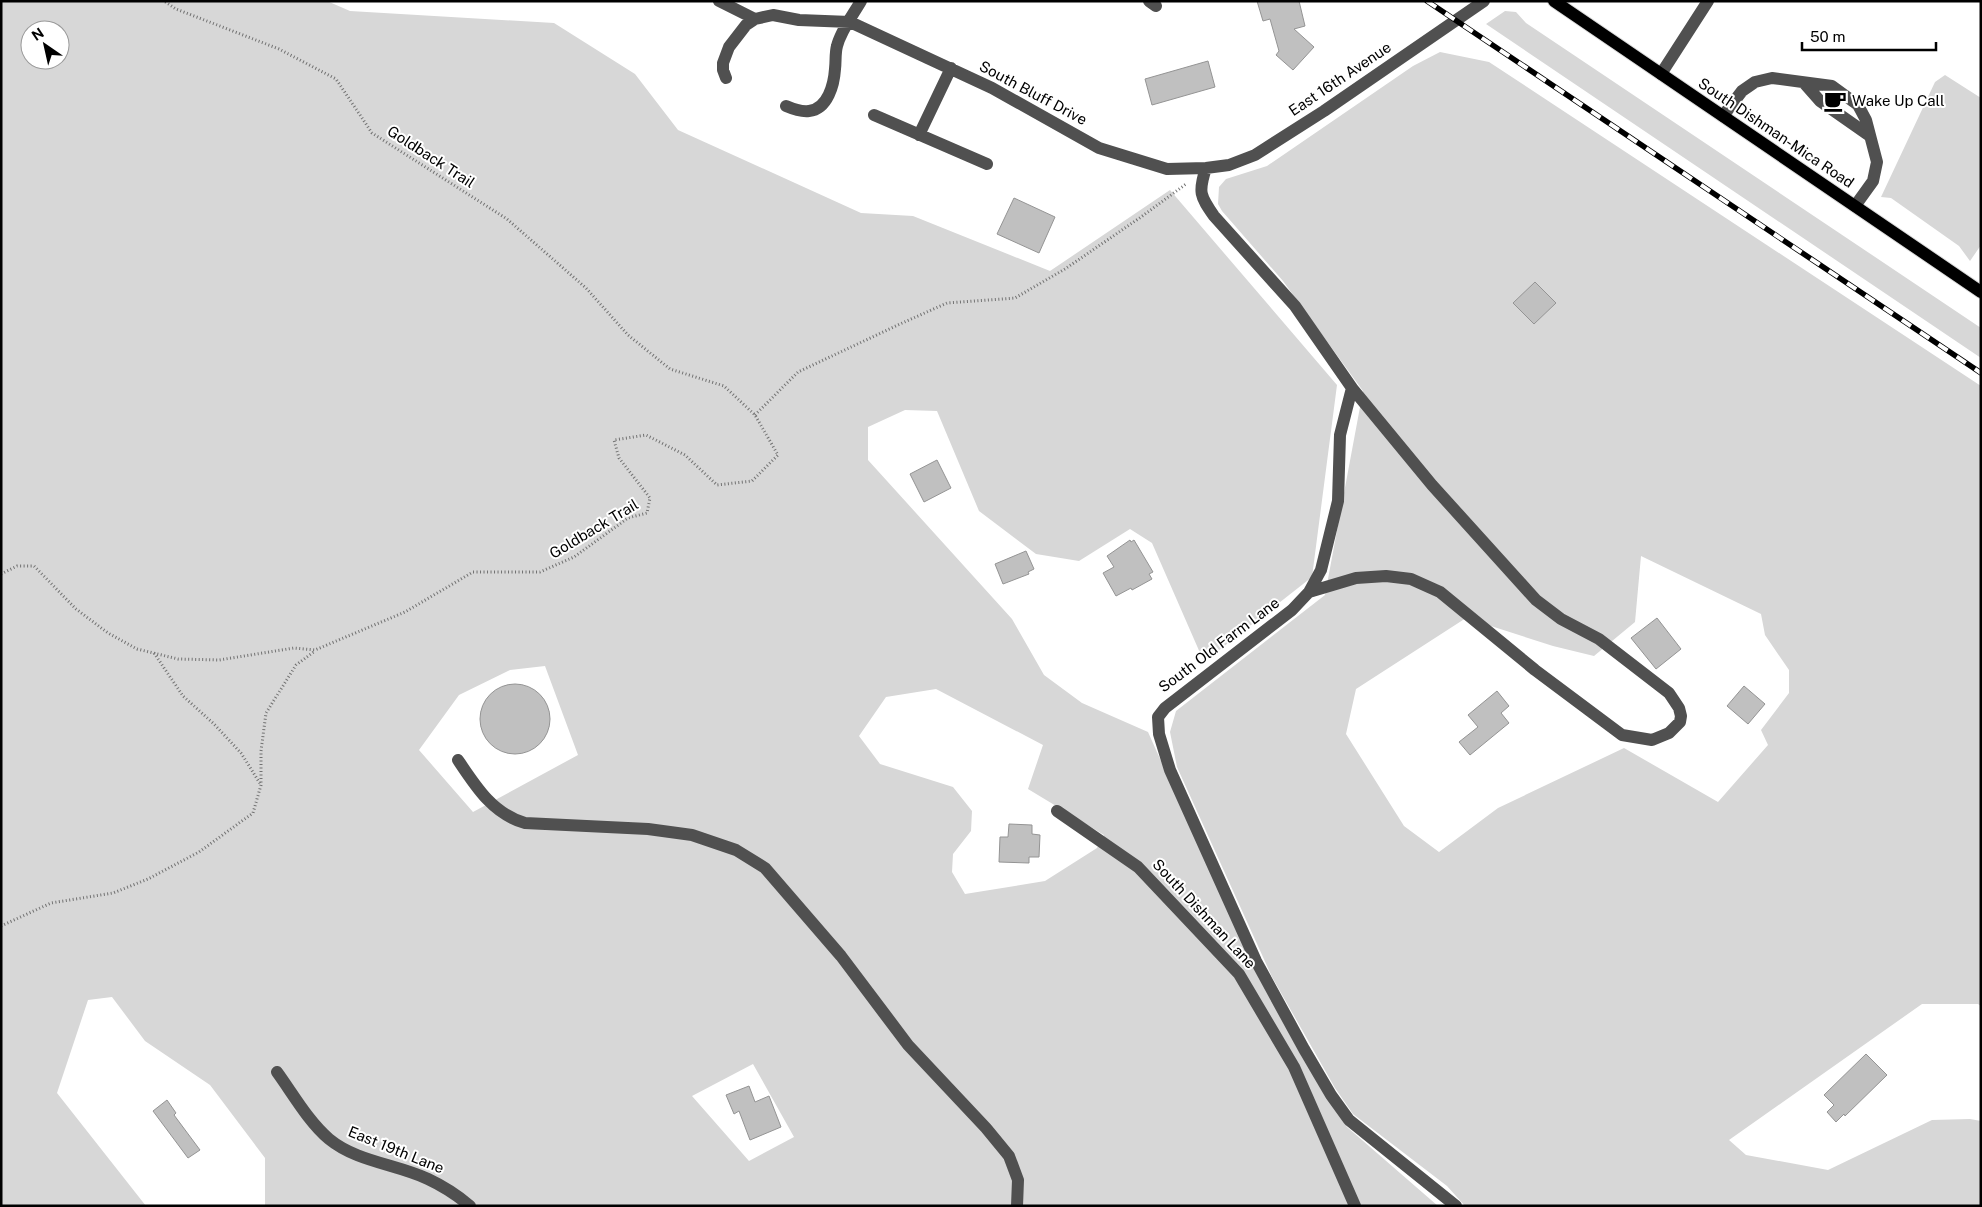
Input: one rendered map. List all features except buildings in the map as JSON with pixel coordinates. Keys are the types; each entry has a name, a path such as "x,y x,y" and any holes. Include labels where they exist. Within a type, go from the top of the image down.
{"main road":[{"name":"South Dishman-Mica Road","path":"1554,1 1981,292"}],"street":[{"path":"719,1 755,19"},
{"path":"786,106 803,111 811,111 818,108 825,100 831,90 834,78 836,47 861,1"},
{"name":"East 16th Avenue","path":"1206,168 1229,165 1255,155 1324,111 1484,1"},
{"path":"1661,74 1708,1"},
{"path":"726,78 723,70 726,54 746,25 755,19 773,15 799,20 850,22"},
{"name":"South Bluff Drive","path":"850,22 992,88 1099,148 1167,169 1206,168"},
{"path":"919,135 951,68"},
{"path":"1723,116 1742,91 1754,82 1772,78 1805,84 1832,86 1858,106 1866,120 1877,162 1873,181 1855,206"},
{"path":"1805,84 1820,101 1870,136"},
{"path":"874,115 987,164"},
{"path":"1206,168 1201,184 1203,199 1214,216 1295,306 1352,388 1432,485 1536,600 1561,619 1599,639 1669,693 1679,708 1680,722 1669,732 1652,740 1622,735 1535,670 1440,592 1411,579 1386,576 1356,578 1309,592"},
{"name":"South Old Farm Lane","path":"1352,388 1340,435 1338,501 1321,570 1309,592 1292,610 1164,708 1158,717 1159,734 1174,780 1256,961 1331,1095 1349,1120 1456,1206"},
{"path":"458,760 483,796 502,812 516,820 525,823 665,830 692,835 736,850 765,868 841,956 908,1046 986,1128 1009,1156 1018,1180 1017,1206"},
{"name":"South Dishman Lane","path":"1057,811 1138,867 1239,974 1294,1067 1355,1206"},
{"name":"East 19th Lane","path":"277,1072 319,1128 330,1139 371,1161 427,1178 458,1196 470,1206"}],"path":[{"name":"Goldback Trail","path":"1,574 17,566 34,566 76,609 108,633 137,649 178,659 219,660 294,648 315,650 405,612 474,572 540,572 574,557 628,518 647,513 650,498 619,458 614,440 646,435 685,455 717,485 752,481 778,455 755,415 724,386 670,369 628,335 586,288 507,219 372,133 336,79 279,49 176,9 164,1"},
{"path":"755,415 798,372 900,324 947,303 1015,298 1065,269 1142,217 1206,168"},
{"path":"1,926 51,902 113,893 148,879 199,852 253,813 261,785 261,751 266,713 296,665 315,650"},
{"path":"154,653 183,696 214,724 241,753 261,785"}],"shaded area":[{"path":"1,1 327,1 350,11 554,23 635,74 678,130 861,213 913,216 1050,271 1170,190 1337,385 1312,577 1204,662 1152,543 1130,529 1079,561 1036,554 979,511 937,411 905,410 868,427 868,460 1012,619 1044,675 1082,703 1148,732 1252,964 1303,1059 1347,1127 1438,1206 265,1206 265,1158 210,1085 145,1041 112,997 88,1000 57,1093 146,1206 1,1206","holes":["545,666 578,755 473,812 419,750 459,695 510,670","936,689 1043,745 1028,789 1104,835 1097,848 1045,881 965,894 952,872 953,854 971,831 972,811 953,787 880,764 859,736 886,697","753,1064 794,1137 749,1161 692,1096"]},
{"path":"1505,11 1516,12 1526,23 1981,328 1981,358 1486,24"},
{"path":"1440,52 1489,62 1981,386 1981,1006 1978,1004 1922,1004 1729,1140 1746,1155 1828,1170 1932,1120 1970,1119 1981,1121 1981,1206 1465,1206 1447,1186 1353,1114 1335,1088 1272,977 1177,767 1170,732 1176,711 1325,595 1363,391 1283,281 1222,211 1218,204 1219,187 1226,179 1267,166 1413,66","holes":["1641,556 1761,614 1765,635 1789,670 1789,693 1761,730 1768,745 1718,802 1624,748 1498,808 1439,852 1404,826 1346,734 1356,689 1466,618 1553,646 1594,656 1635,622"]},
{"path":"1945,75 1981,98 1981,245 1970,261 1959,246 1891,198 1881,197 1935,82"}],"railway":[{"path":"1427,1 1981,373"}],"place":[{"name":"Wake Up Call","path":"1835,101"}]}
